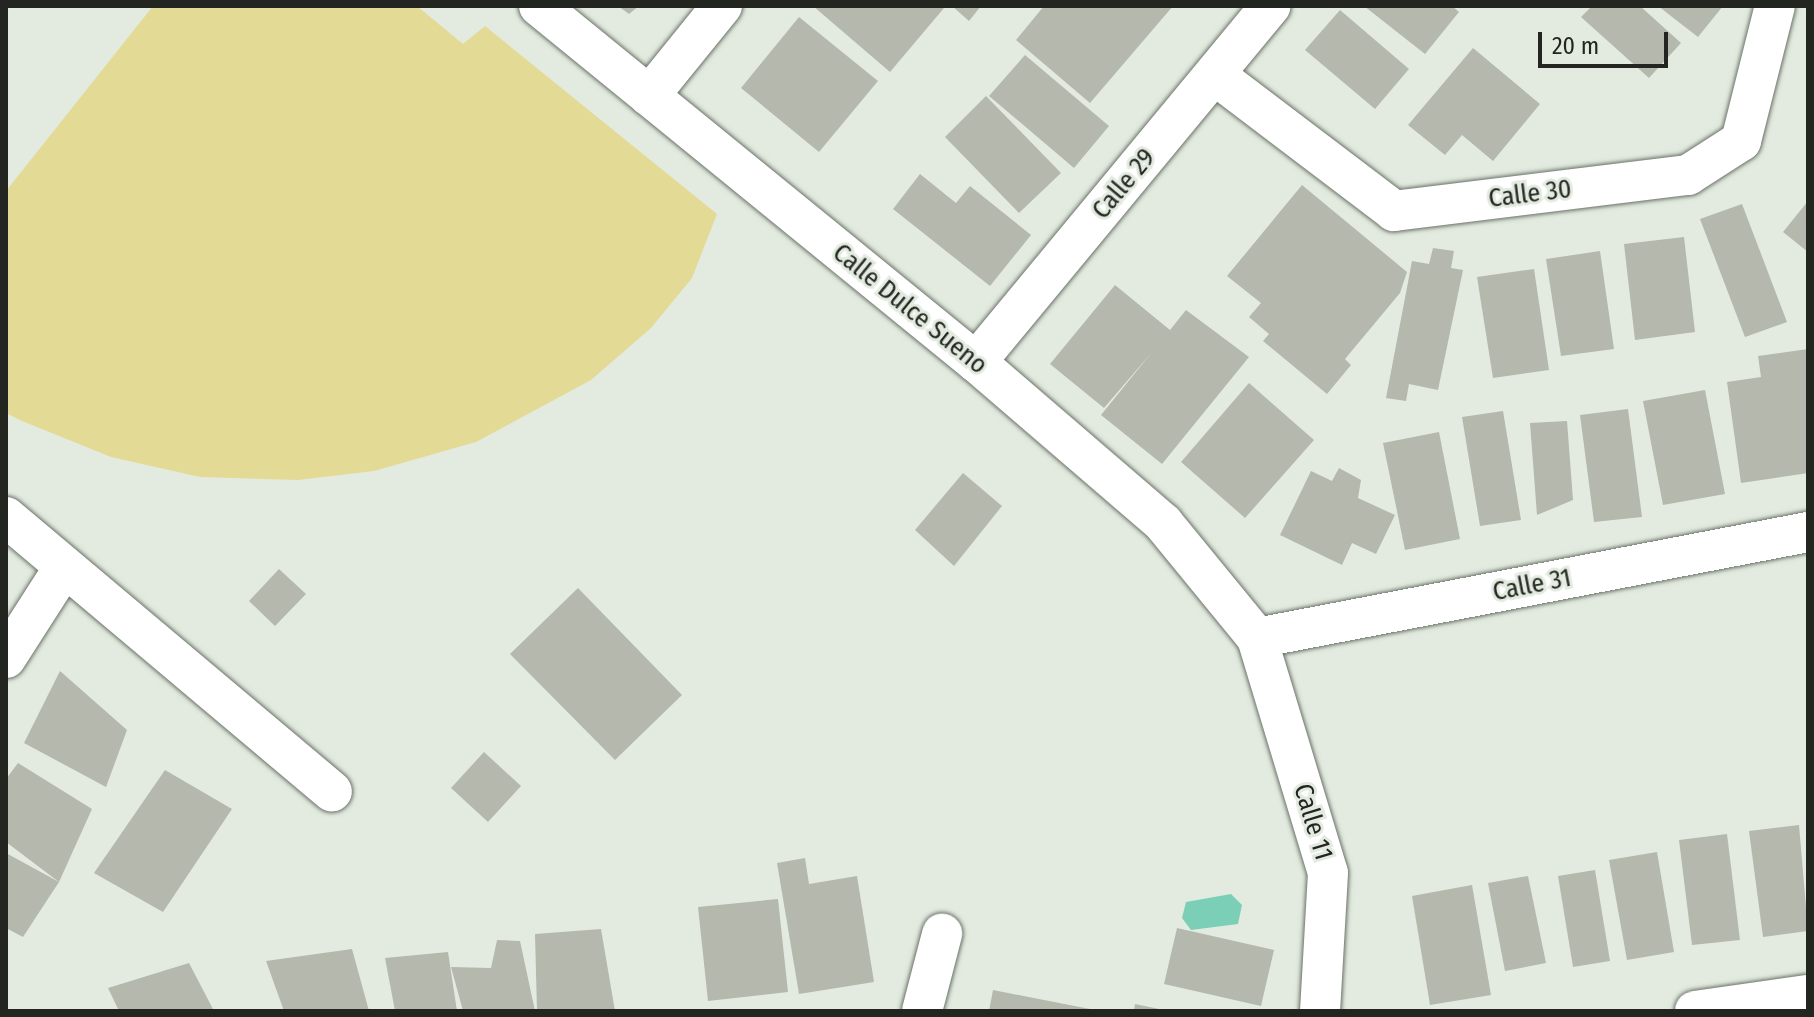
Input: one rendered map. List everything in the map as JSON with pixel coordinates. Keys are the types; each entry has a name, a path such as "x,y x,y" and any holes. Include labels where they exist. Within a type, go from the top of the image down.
{"street":[{"name":"Calle Dulce Sueno","path":"539,6 976,362 1163,523 1257,638"},
{"path":"649,96 722,6"},
{"name":"Calle 29","path":"976,362 1271,6"},
{"name":"Calle 30","path":"1215,75 1394,211 1673,177 1688,175 1741,141 1775,6"},
{"path":"6,517 63,569 332,792"},
{"name":"Calle 31","path":"1257,638 1808,532"},
{"path":"6,658 63,569"},
{"name":"Calle 11","path":"1257,638 1328,873 1320,1011"},
{"path":"922,1011 942,934"},
{"path":"1695,1011 1808,995"}],"shaded area":[{"path":"153,6 417,6 463,44 485,26 717,214 692,278 651,328 591,380 476,442 374,471 298,480 200,477 111,457 6,413 6,191"},
{"path":"1231,894 1242,905 1238,924 1191,930 1182,918 1186,902"}],"building":[{"path":"618,6 639,6 629,14"},
{"path":"813,6 941,6 944,8 890,72"},
{"path":"952,6 981,6 969,21"},
{"path":"1044,6 1173,6 1090,103 1016,40"},
{"path":"1364,6 1452,6 1459,12 1425,54"},
{"path":"1592,6 1640,6 1681,43 1649,78 1581,17"},
{"path":"1658,6 1723,6 1698,37"},
{"path":"1340,10 1409,69 1375,109 1305,50"},
{"path":"799,17 878,81 819,152 741,88"},
{"path":"1473,48 1540,104 1493,161 1462,135 1445,155 1408,125"},
{"path":"1025,55 1109,126 1074,168 989,96"},
{"path":"986,96 1061,173 1019,213 945,137"},
{"path":"920,174 956,203 970,186 1031,235 990,286 893,209"},
{"path":"1302,185 1407,272 1400,293 1345,359 1351,365 1327,394 1263,341 1269,334 1249,317 1261,303 1227,276"},
{"path":"1808,201 1808,252 1783,232"},
{"path":"1742,204 1787,322 1745,337 1700,219"},
{"path":"1684,237 1695,332 1635,340 1624,244"},
{"path":"1433,248 1454,251 1451,268 1463,270 1438,390 1409,384 1406,401 1386,398 1412,261 1429,264"},
{"path":"1600,251 1614,349 1561,356 1546,259"},
{"path":"1534,269 1549,370 1493,378 1477,277"},
{"path":"1115,285 1170,330 1186,310 1249,357 1162,464 1101,415 1152,352 1104,408 1050,364"},
{"path":"1808,349 1808,473 1741,483 1727,382 1761,377 1758,356"},
{"path":"1249,383 1314,440 1245,518 1181,462"},
{"path":"1705,390 1725,494 1663,505 1643,401"},
{"path":"1628,409 1642,517 1594,522 1580,415"},
{"path":"1503,411 1521,520 1480,526 1462,417"},
{"path":"1567,421 1573,500 1537,515 1530,423"},
{"path":"1439,432 1460,539 1405,550 1383,443"},
{"path":"1339,468 1361,480 1358,498 1395,515 1376,554 1352,543 1342,565 1280,535 1311,471 1332,481"},
{"path":"963,473 1002,506 954,566 915,530"},
{"path":"279,569 306,594 275,626 249,601"},
{"path":"578,588 682,695 615,760 510,654"},
{"path":"60,671 127,730 106,787 24,743"},
{"path":"484,752 521,786 488,822 451,788"},
{"path":"18,763 92,809 59,882 6,842 6,779"},
{"path":"165,770 232,809 163,912 94,873"},
{"path":"1799,825 1808,931 1763,937 1749,831"},
{"path":"1727,834 1740,940 1692,945 1679,840"},
{"path":"1657,852 1674,952 1627,960 1609,860"},
{"path":"6,853 59,882 23,937 6,928"},
{"path":"805,858 809,884 857,876 874,982 799,994 777,863"},
{"path":"1595,870 1610,961 1573,967 1558,876"},
{"path":"1528,876 1546,963 1505,971 1488,883"},
{"path":"1472,885 1491,995 1430,1005 1412,896"},
{"path":"778,899 788,992 708,1001 698,907"},
{"path":"1177,928 1274,950 1261,1006 1164,984"},
{"path":"601,929 615,1011 537,1011 535,934"},
{"path":"497,940 520,941 535,1011 463,1011 451,967 491,968"},
{"path":"352,949 369,1011 284,1011 266,961"},
{"path":"448,952 457,1011 395,1011 385,958"},
{"path":"189,963 214,1011 119,1011 108,988"},
{"path":"993,990 1095,1010 1095,1011 989,1011"},
{"path":"1135,1004 1164,1010 1164,1011 1134,1011"}]}
